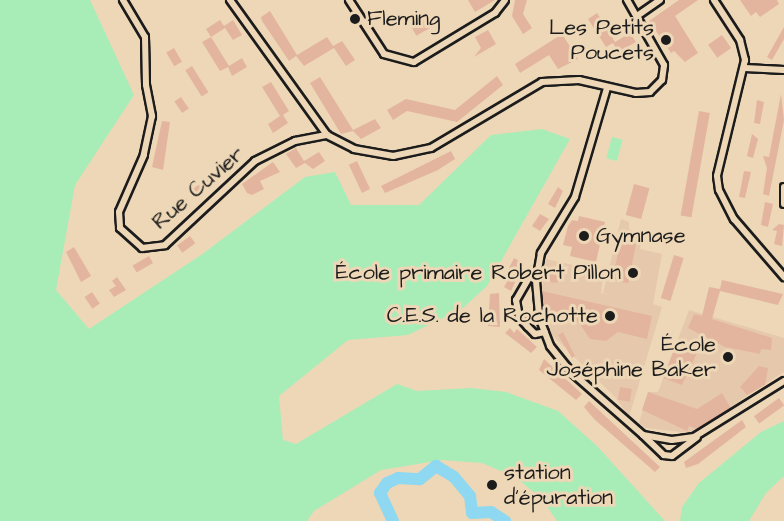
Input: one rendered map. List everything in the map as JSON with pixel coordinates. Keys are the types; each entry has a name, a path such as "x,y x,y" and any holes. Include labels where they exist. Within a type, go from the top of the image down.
{"street":[{"name":"Rue Cuvier","path":"123,0 145,38 146,85 152,116 144,155 119,212 120,228 142,248 165,244 255,161 295,141 327,135"},
{"path":"230,0 327,135 354,149 393,156 431,148 542,82 579,80 607,88 642,93 662,80 662,57 627,0"},
{"path":"349,0 384,54 414,62 495,13 506,0"},
{"path":"637,16 660,0"},
{"path":"714,0 740,40 745,69 717,176 719,190 734,219 784,277"},
{"path":"745,69 784,70"},
{"path":"607,88 587,165 575,196 541,253 539,317 545,332 570,371 664,455 672,456 699,435 784,381"},
{"path":"784,187 784,204"},
{"path":"539,271 530,276 516,300 519,317 528,327 535,334 545,332"},
{"path":"643,435 672,440 699,435"}],"shaded area":[{"path":"621,219 629,222 629,229 643,234 640,249 662,254 653,304 662,307 629,417 615,397 552,335 541,297 546,259 604,272 601,293 615,296 603,293"},
{"name":"École Joséphine Baker","path":"689,310 784,338 784,372 690,433 646,428 639,423 648,392 658,392"}],"green space":[{"path":"0,0 90,0 134,95 75,185 56,290 89,329 201,255 305,177 335,172 351,205 419,205 491,135 542,129 570,139 487,286 463,308 408,335 348,340 279,396 283,440 296,444 397,384 417,391 471,388 506,392 558,411 597,446 665,521 557,521 541,498 515,477 482,463 442,460 381,470 314,511 307,521 0,521"},
{"path":"612,137 623,140 617,161 606,158"},
{"path":"784,421 784,476 766,493 749,521 680,521 682,507 699,483 761,432"}],"building":[{"path":"468,0 495,0 475,12"},
{"path":"515,0 527,0 523,14 532,28 523,34 512,16"},
{"path":"679,0 698,0 675,16 698,53 685,62 674,51 671,53 649,21"},
{"path":"740,0 777,0 779,4 760,17 756,12 751,16"},
{"path":"270,11 297,55 327,37 333,46 342,41 355,60 346,66 334,48 304,66 296,56 289,61 262,21 261,17"},
{"path":"424,13 432,27 416,36 408,22"},
{"path":"597,13 615,42 630,33 636,42 618,52 613,43 606,47 588,19"},
{"path":"220,20 224,26 233,20 242,35 233,40 225,28 211,37 206,29"},
{"path":"784,27 784,39 772,60 767,57"},
{"path":"488,30 496,44 474,57 481,48 475,37"},
{"path":"562,34 578,59 558,69 549,55 520,73 515,64"},
{"path":"722,35 731,48 717,58 708,45"},
{"path":"211,37 229,66 242,58 247,67 232,76 228,67 220,71 202,42"},
{"path":"174,48 182,62 174,66 166,52"},
{"path":"192,66 208,92 202,97 185,70"},
{"path":"497,76 503,85 457,122 407,111 393,120 387,110 406,99 455,110"},
{"path":"320,77 353,130 375,119 381,128 361,139 353,131 341,134 310,83"},
{"path":"271,82 289,111 283,115 288,123 273,133 268,124 280,116 262,87"},
{"path":"781,94 784,120 769,196 763,194 767,168 763,156 769,157"},
{"path":"181,97 189,109 182,113 174,101"},
{"path":"757,100 764,102 760,124 754,123"},
{"path":"699,111 710,113 691,217 681,215"},
{"path":"162,121 170,122 163,170 152,167"},
{"path":"752,134 758,139 753,158 747,156"},
{"path":"296,148 304,161 319,152 325,161 313,169 305,163 296,168 286,154"},
{"path":"451,151 455,159 438,170 385,193 381,186"},
{"path":"357,161 370,189 362,193 349,165"},
{"path":"273,162 280,172 260,181 264,189 252,195 247,193 242,184"},
{"path":"224,165 228,171 198,196 193,189"},
{"path":"744,171 751,172 745,198 739,197"},
{"path":"634,184 649,188 641,219 626,215"},
{"path":"558,187 563,191 555,208 548,204"},
{"path":"186,198 190,206 178,212 174,204"},
{"path":"765,202 773,204 768,227 761,225"},
{"path":"540,214 549,219 540,231 532,226"},
{"name":"Gymnase","path":"579,216 605,222 596,262 570,256 572,247 563,245 568,226 572,220 578,221"},
{"path":"779,224 784,225 782,246 774,244 777,231 772,230"},
{"path":"190,236 195,243 182,253 177,245"},
{"path":"621,237 637,240 628,283 613,280"},
{"path":"74,247 91,276 81,282 66,252"},
{"path":"674,255 684,258 670,301 661,298"},
{"path":"149,256 153,263 137,272 133,266"},
{"path":"514,258 521,262 518,267 521,269 511,291 504,287 513,271 509,268"},
{"path":"551,269 557,269 561,276 557,283 551,283 547,279 547,273"},
{"path":"117,277 126,290 114,297 109,290 116,286 112,281"},
{"path":"722,280 783,294 778,305 720,291 712,319 772,338 771,350 761,349 760,354 725,347 688,328 694,314 702,316 709,287 720,289"},
{"name":"C.E.S. de la Rochotte","path":"542,291 652,316 647,339 618,332 606,341 590,339 579,323 544,314"},
{"path":"92,292 100,304 92,309 85,297"},
{"path":"499,293 500,327 488,326 490,294"},
{"path":"510,328 514,333 517,329 537,347 531,353 505,333"},
{"path":"563,332 575,356 572,358 558,335"},
{"path":"677,342 698,351 682,385 663,378"},
{"path":"544,359 582,394 576,400 539,370"},
{"path":"759,366 768,368 765,385 747,395 740,387"},
{"path":"620,387 632,389 630,402 618,400"},
{"path":"648,392 697,409 722,393 731,408 697,429 689,426 687,431 642,410"},
{"path":"779,398 784,405 759,424 754,416"},
{"path":"589,401 660,467 655,472 594,419 584,407"},
{"path":"742,420 746,427 698,464 686,468 684,462"}],"waterway":[{"path":"393,521 380,493 387,483 398,478 420,479 436,466 454,477 470,496 472,513 491,512 505,521"}],"place":[{"name":"Fleming","path":"355,19"},
{"name":"Les Petits Poucets","path":"666,40"},
{"name":"Gymnase","path":"584,236"},
{"name":"École primaire Robert Pillon","path":"633,273"},
{"name":"C.E.S. de la Rochotte","path":"610,316"},
{"name":"École Joséphine Baker","path":"728,357"},
{"name":"station d'épuration","path":"492,485"}]}
